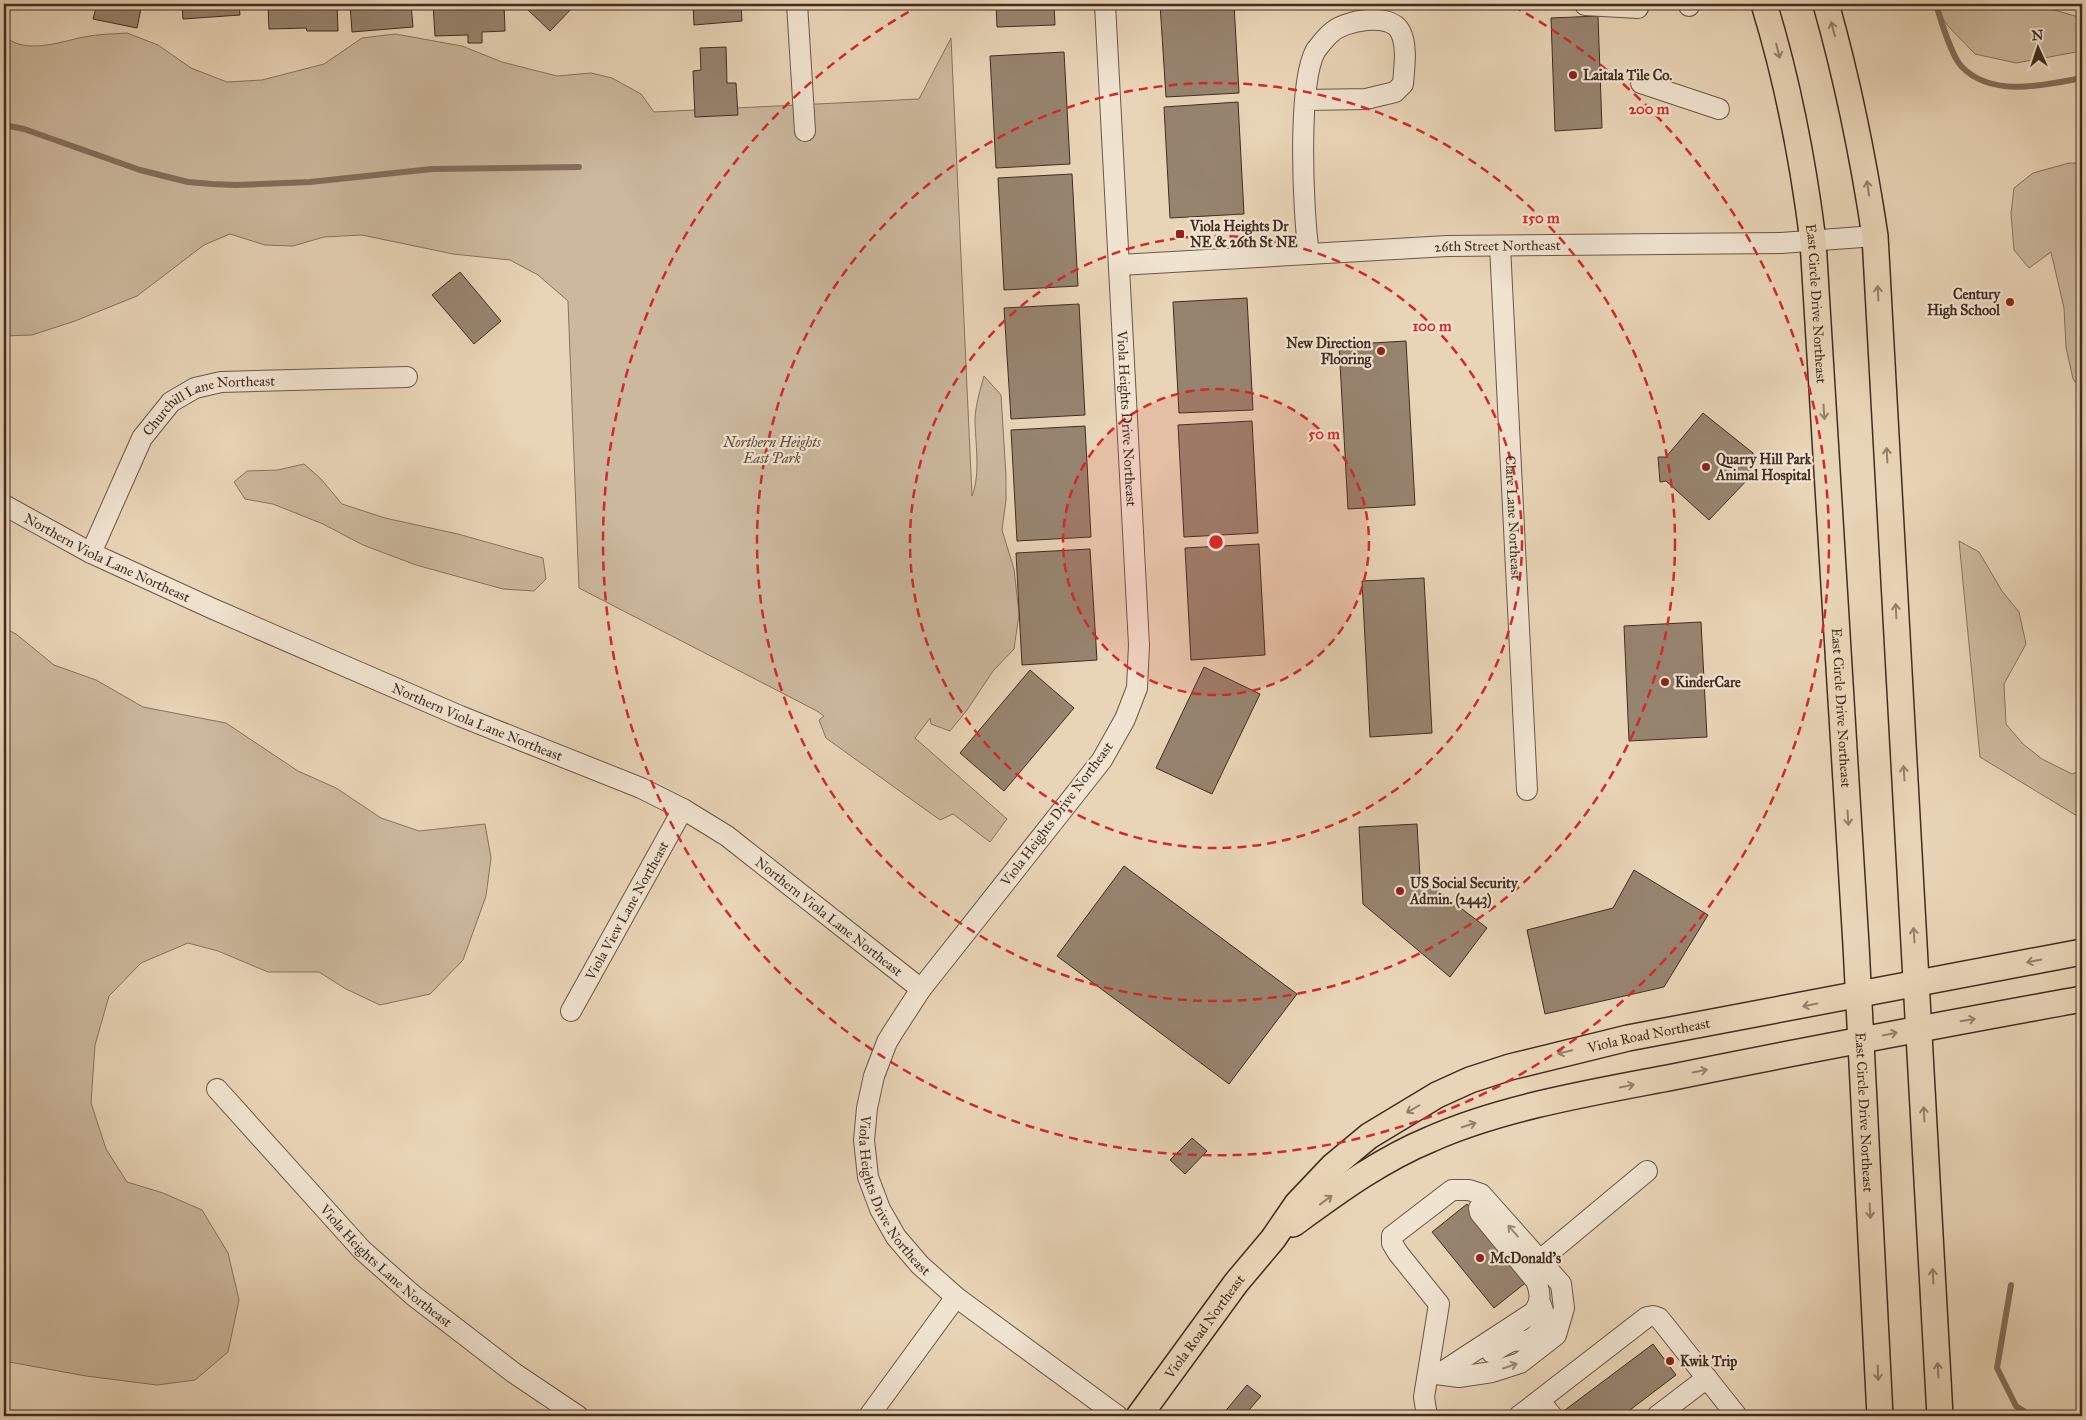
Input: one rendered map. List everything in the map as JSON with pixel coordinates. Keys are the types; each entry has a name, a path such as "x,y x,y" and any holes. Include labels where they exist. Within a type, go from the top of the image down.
{"main road":[{"name":"East Circle Drive Northeast","path":"1764,4 1777,45 1802,158 1813,242 1858,995 1880,1416"},
{"path":"1826,4 1847,82 1864,160 1875,236 1918,984 1940,1416"},
{"name":"Viola Road Northeast","path":"1139,1416 1236,1283 1273,1239 1297,1204 1333,1166 1369,1136 1437,1095 1470,1080 1527,1062 1628,1038 2082,952"},
{"name":"Viola Road Northeast","path":"1273,1239 1357,1177 1432,1138 1472,1124 1604,1090 1920,1028 2082,999"}],"street":[{"path":"797,4 805,131"},
{"name":"Viola Heights Drive Northeast","path":"1105,4 1120,264 1138,645 1137,688 1125,719 1102,760 921,989 887,1042 874,1076 867,1108 864,1140 868,1177 880,1209 896,1237 920,1265 956,1297 1118,1416"},
{"path":"1585,4 1638,8"},
{"path":"1305,100 1366,99 1395,92 1403,84 1405,53 1400,31 1390,22 1374,20 1353,22 1332,32 1316,51 1309,71 1305,100 1304,226 1309,254"},
{"path":"1641,83 1719,109"},
{"name":"26th Street Northeast","path":"1120,264 1448,246 1813,242 1875,236"},
{"name":"Clare Lane Northeast","path":"1500,246 1527,790"},
{"name":"Churchill Lane Northeast","path":"91,553 142,438 171,402 194,388 220,382 407,376"},
{"name":"Northern Viola Lane Northeast","path":"4,505 91,553 211,608 451,712 641,788 683,810 727,836 921,989"},
{"name":"Viola View Lane Northeast","path":"571,1011 683,810"},
{"name":"Viola Heights Lane Northeast","path":"216,1089 362,1250 414,1296 491,1355 578,1416"},
{"path":"1540,1261 1647,1171"},
{"path":"1452,1190 1469,1190 1481,1194 1561,1284 1564,1308 1556,1335 1520,1363 1492,1372 1440,1374 1439,1304 1392,1243 1392,1236 1452,1190"},
{"path":"1427,1416 1424,1397 1440,1374 1534,1312 1540,1303 1540,1290 1536,1281 1480,1213 1477,1192"},
{"path":"869,1416 956,1297"},
{"path":"1519,1416 1647,1317 1654,1316 1660,1318 1737,1416"},
{"path":"1657,1416 1707,1378"},
{"path":"1540,1400 1552,1416"}],"green space":[{"path":"1933,4 2043,4 2051,9 2082,18 2082,51 2016,63 1975,54 1948,26"},
{"name":"Northern Heights East Park","path":"127,33 158,45 191,68 227,82 262,80 324,64 362,38 395,34 462,46 502,62 557,76 591,73 612,78 641,94 654,112 919,99 951,38 972,496 977,468 975,418 984,376 1001,395 1006,476 1006,500 1002,530 1014,569 1019,614 1014,649 993,671 967,710 950,731 931,724 930,718 915,738 1007,819 990,842 953,814 940,820 826,738 819,720 824,716 817,711 579,588 568,301 538,275 510,260 453,254 362,235 324,237 293,246 265,245 230,234 204,245 137,296 75,321 32,335 4,336 4,36 22,45 43,46 95,35"},
{"path":"2069,163 2082,163 2082,390 2073,379 2066,347 2064,308 2051,252 2029,268 2014,250 2011,213 2014,188 2033,173"},
{"path":"304,464 321,479 342,504 385,518 458,534 543,558 546,579 534,591 503,589 416,565 363,545 323,524 273,504 245,499 234,482 247,471 278,470"},
{"path":"1959,541 1979,552 2002,591 2019,612 2026,644 2004,684 2006,724 2023,744 2042,759 2072,774 2082,770 2082,819 1980,757"},
{"path":"4,628 16,634 54,665 96,680 143,707 226,723 298,771 336,788 381,818 419,831 485,824 491,858 486,896 463,960 430,994 380,1005 346,989 319,972 268,972 218,951 188,943 141,963 109,996 95,1045 91,1103 106,1149 127,1182 163,1193 202,1210 228,1253 239,1300 228,1352 195,1380 157,1385 86,1376 4,1361"}],"building":[{"path":"97,4 142,4 137,28 93,19"},
{"path":"182,4 239,4 240,15 183,19"},
{"path":"268,4 337,4 338,31 307,31 306,28 269,29"},
{"path":"350,4 411,4 413,27 352,32"},
{"path":"433,4 504,4 505,31 482,32 482,43 468,43 468,35 435,36"},
{"path":"530,4 576,4 550,31 526,8"},
{"path":"693,4 741,4 742,21 694,25"},
{"path":"996,4 1054,4 1055,25 997,27"},
{"path":"1160,4 1234,4 1239,93 1166,97"},
{"path":"1598,16 1602,128 1555,131 1551,18"},
{"path":"726,47 727,83 736,83 738,115 695,117 693,71 701,70 700,48"},
{"path":"1064,52 1070,164 996,168 990,56"},
{"path":"1238,102 1244,214 1170,218 1164,107"},
{"path":"1072,174 1078,286 1004,290 998,178"},
{"path":"460,272 501,321 474,344 432,295"},
{"path":"1247,298 1253,410 1179,413 1173,302"},
{"path":"1079,304 1085,415 1011,419 1004,308"},
{"path":"1406,341 1415,505 1348,509 1339,345"},
{"name":"Quarry Hill Park Animal Hospital","path":"1703,413 1753,453 1754,477 1749,478 1709,520 1666,481 1660,482 1658,457 1666,457"},
{"path":"1252,421 1258,533 1184,537 1178,425"},
{"path":"1085,426 1091,537 1017,541 1011,430"},
{"path":"1259,544 1265,655 1191,660 1185,548"},
{"path":"1090,549 1097,660 1022,665 1016,553"},
{"path":"1424,578 1432,733 1370,737 1362,581"},
{"name":"KinderCare","path":"1701,622 1707,737 1629,741 1624,626"},
{"path":"1204,667 1260,694 1212,794 1156,768"},
{"path":"1030,670 1074,708 1004,791 960,753"},
{"name":"US Social Security Admin. (2443)","path":"1417,824 1420,877 1487,928 1450,977 1363,904 1359,827"},
{"path":"1124,866 1297,994 1229,1084 1057,956"},
{"path":"1634,870 1708,915 1664,987 1545,1014 1527,930 1613,908"},
{"path":"1192,1138 1207,1151 1185,1174 1170,1160"},
{"path":"1467,1204 1529,1280 1494,1308 1432,1232"},
{"path":"1653,1344 1676,1375 1622,1416 1564,1416 1561,1413"},
{"path":"1247,1385 1261,1396 1244,1416 1225,1416 1223,1414"}],"waterway":[{"path":"1936,4 1954,55 1962,67 1974,77 1988,83 2019,87 2052,84 2082,78"},
{"path":"4,125 24,129 140,170 188,182 212,184 310,182 432,169 579,167"},
{"path":"2011,1285 1997,1368 2016,1406 2031,1416"}],"place":[{"name":"Laitala Tile Co.","path":"1573,75"},
{"name":"Viola Heights Dr NE & 26th St NE","path":"1180,234"},
{"name":"Century High School","path":"2010,302"},
{"name":"New Direction Flooring","path":"1381,351"},
{"name":"Quarry Hill Park Animal Hospital","path":"1706,467"},
{"name":"KinderCare","path":"1665,682"},
{"name":"US Social Security Admin. (2443)","path":"1400,891"},
{"name":"McDonald's","path":"1480,1258"},
{"name":"Kwik Trip","path":"1670,1361"}]}
